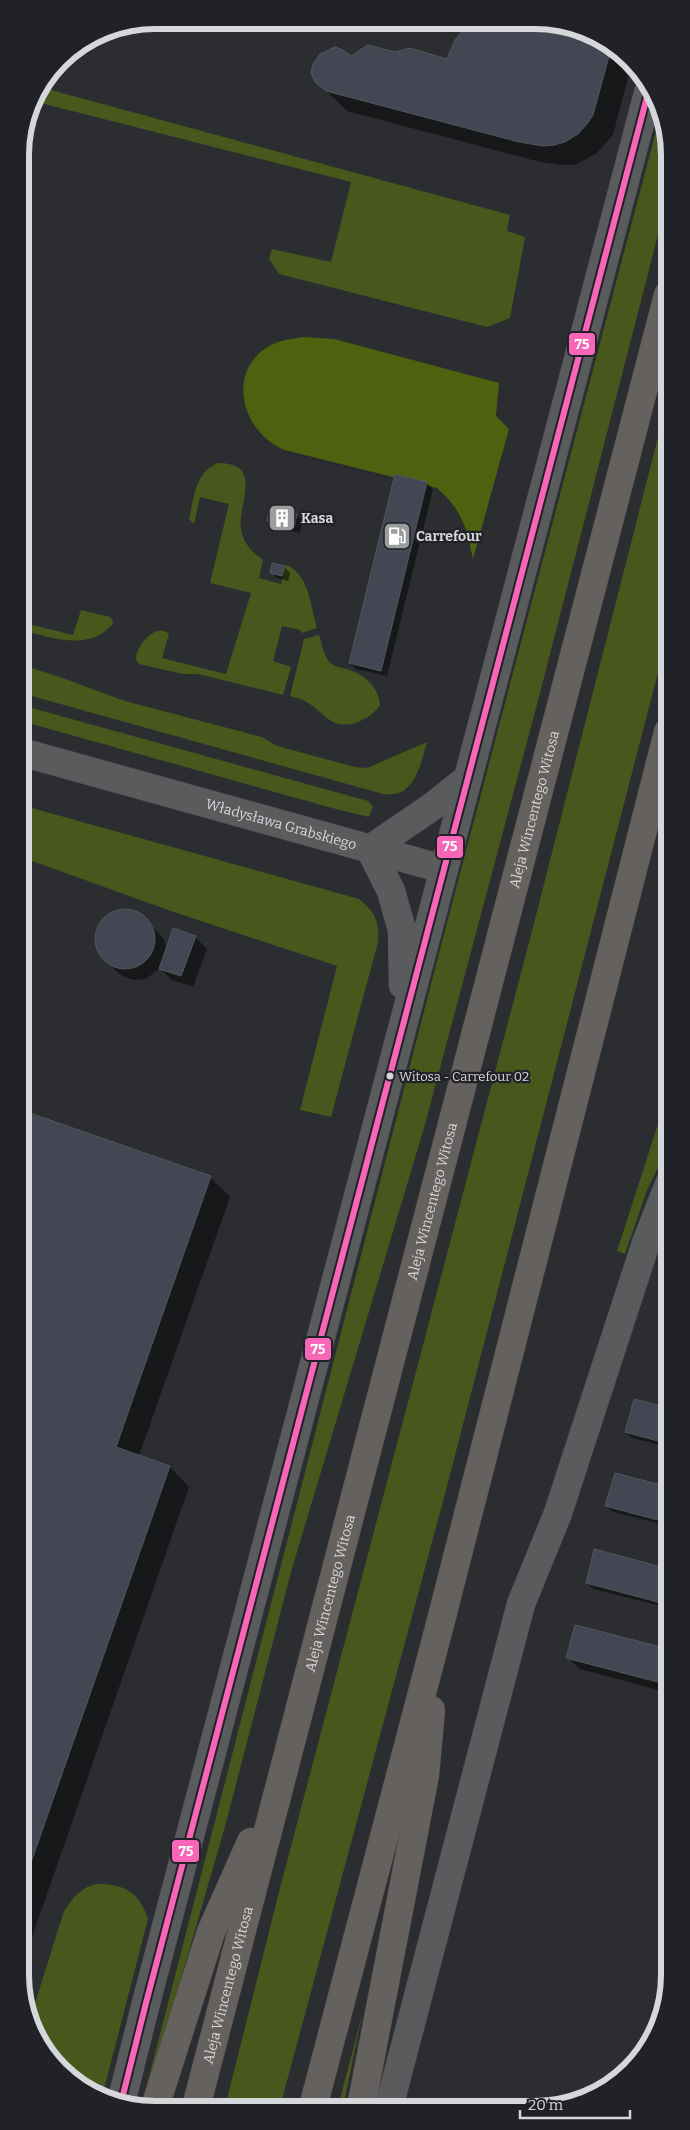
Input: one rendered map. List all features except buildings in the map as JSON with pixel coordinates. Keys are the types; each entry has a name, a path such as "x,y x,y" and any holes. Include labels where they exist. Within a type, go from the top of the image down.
{"main road":[{"name":"Aleja Wincentego Witosa","path":"198,2101 661,322"},
{"path":"315,2101 438,1632 661,759"},
{"path":"362,2101 425,1774 438,1632"},
{"path":"157,2101 211,1932 283,1770"}],"street":[{"path":"123,2097 443,868 647,97"},
{"name":"Władysława Grabskiego","path":"29,754 370,849 390,891 402,930 404,1020"},
{"path":"370,849 433,806 468,778"},
{"path":"370,849 443,868"},
{"path":"391,2101 521,1604 558,1513 646,1243 661,1205"}],"green space":[{"path":"48,89 510,215 507,231 525,237 510,318 487,327 279,274 269,259 272,249 331,262 351,182 40,103"},
{"path":"658,125 661,155 661,223 540,693 424,1128 291,1572 226,1823 147,2096 144,2096 438,957"},
{"path":"303,337 334,339 499,383 496,416 509,429 473,559 468,538 458,512 446,496 437,488 285,450 270,442 258,430 249,415 244,400 244,384 248,368 258,355 273,344"},
{"path":"661,425 661,661 446,1490 282,2101 227,2101 280,1888 531,935"},
{"path":"218,463 232,465 241,470 245,478 246,487 241,529 249,547 263,560 259,578 281,584 286,565 300,575 311,601 317,628 302,633 300,630 282,626 273,661 291,667 283,695 198,674 183,674 139,664 136,660 139,649 147,637 158,631 164,631 169,634 162,658 226,674 251,593 210,583 229,504 200,497 194,524 189,519 194,494 200,479 210,467"},
{"path":"81,610 110,617 113,621 112,625 102,633 80,640 56,639 29,632 29,624 73,635"},
{"path":"319,635 327,658 332,664 353,671 373,686 380,705 366,718 353,724 339,724 330,720 306,702 290,696 304,639"},
{"path":"29,667 125,701 262,737 277,746 355,767 367,768 427,742 417,773 408,787 395,794 383,794 29,695"},
{"path":"29,707 368,801 373,806 369,817 29,723"},
{"path":"29,807 359,899 369,908 377,923 378,942 331,1117 300,1110 337,966 171,911 29,860"},
{"path":"661,1115 661,1162 647,1190 625,1254 617,1251"},
{"path":"107,1884 130,1891 140,1902 148,1919 104,2090 78,2075 55,2052 42,2031 33,2008 64,1911 75,1896 87,1887"},
{"path":"363,2011 344,2101 340,2101"}],"transit line":[{"name":"75","path":"123,2097 647,97"}],"place":[{"name":"Kasa","path":"282,518"},
{"name":"Carrefour","path":"397,536"},
{"name":"Witosa - Carrefour 02","path":"390,1076"}]}
